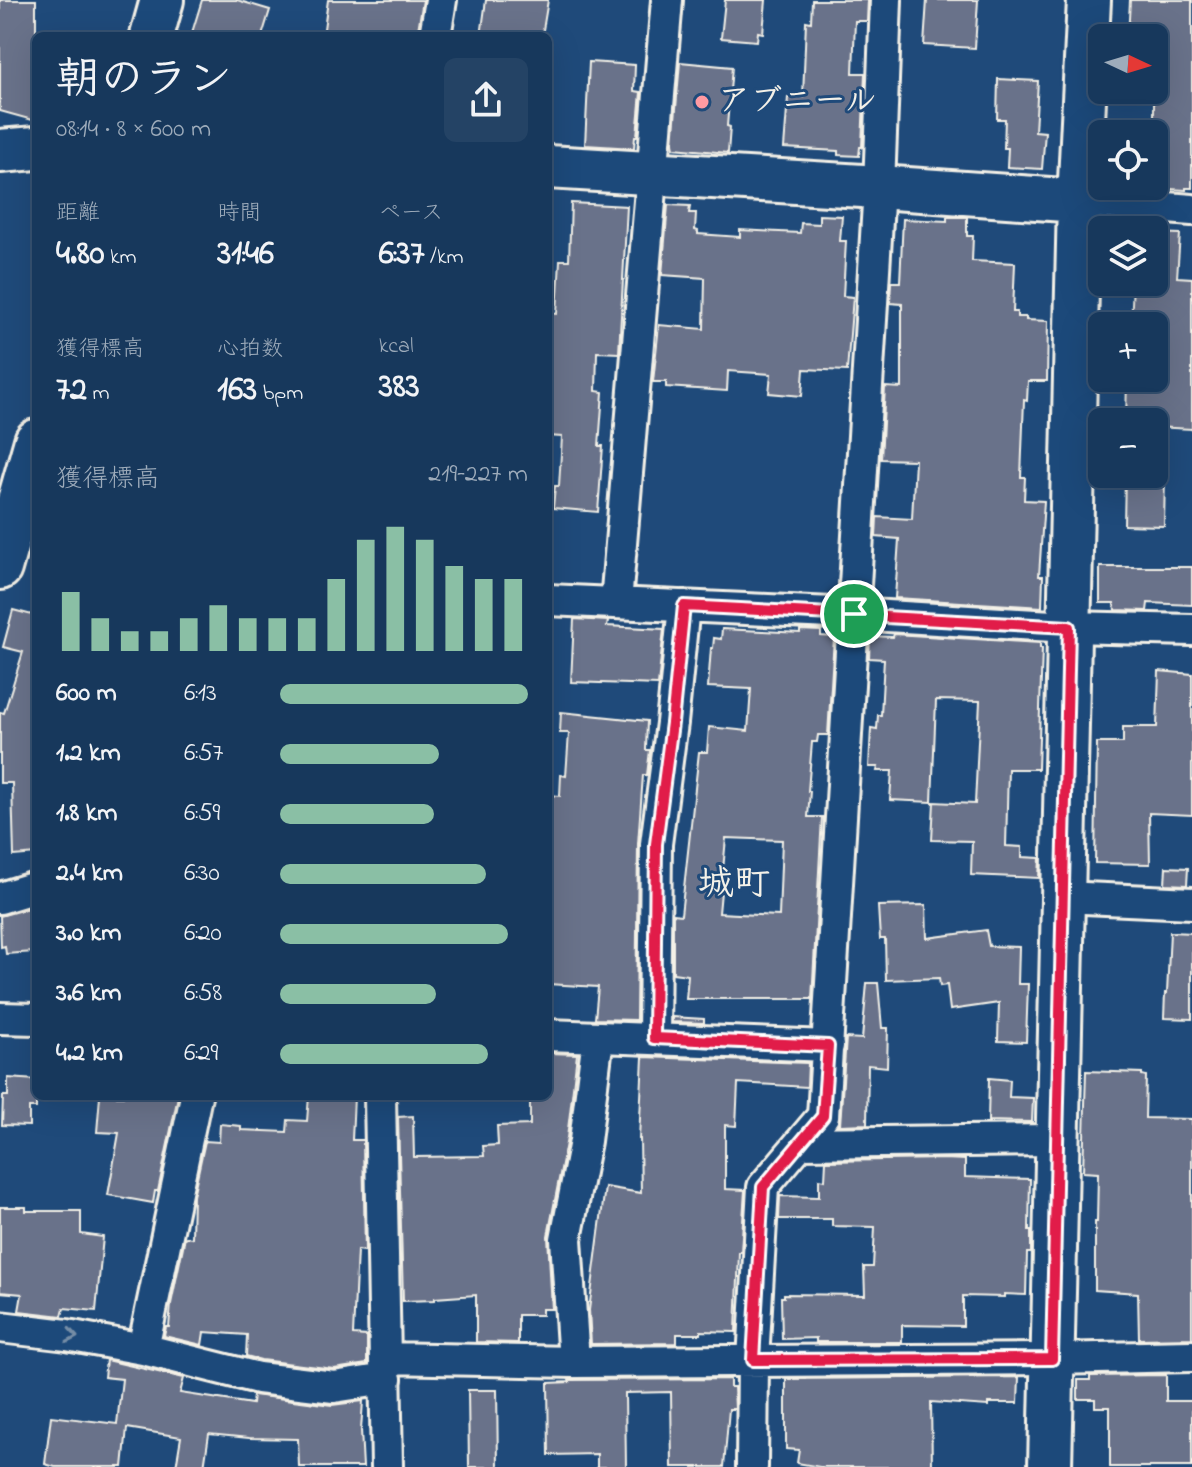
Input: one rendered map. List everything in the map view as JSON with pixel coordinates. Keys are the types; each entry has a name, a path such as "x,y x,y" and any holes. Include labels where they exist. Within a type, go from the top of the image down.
{"street":[{"path":"153,32 162,0"},
{"path":"436,32 441,0"},
{"path":"616,603 667,0"},
{"path":"752,1467 753,1360 763,1187 823,1116 879,187 886,0"},
{"path":"1050,1467 1079,201 1089,0"},
{"path":"0,151 32,148"},
{"path":"552,167 1192,210"},
{"path":"0,568 32,455"},
{"path":"552,600 1069,627 1192,630"},
{"path":"654,1038 656,844 684,606"},
{"path":"0,898 32,888"},
{"path":"1063,897 1192,903"},
{"path":"0,1018 32,1019"},
{"path":"552,1035 828,1046"},
{"path":"574,1362 566,1239 585,1141 598,1037"},
{"path":"143,1349 195,1100"},
{"path":"380,1100 387,1467"},
{"path":"800,1143 1057,1140"},
{"path":"0,1327 143,1349 258,1378 334,1387 386,1369 574,1362 1192,1356"}],"building":[{"path":"0,0 36,0 36,32 32,32 32,120 0,111"},
{"path":"202,0 237,0 270,10 263,32 192,32"},
{"path":"328,0 423,0 418,32 324,32"},
{"path":"486,0 548,0 543,32 482,32"},
{"path":"725,0 766,0 763,33 758,32 757,41 721,38"},
{"path":"812,0 868,0 867,21 855,21 853,73 865,73 859,156 838,155 838,151 784,148 788,97 803,97 806,21 811,22"},
{"path":"927,0 978,0 975,48 924,45"},
{"path":"1130,0 1192,0 1192,188 1168,189 1168,120 1154,120 1154,104 1168,104 1168,24 1129,24"},
{"path":"589,62 635,65 634,91 641,92 634,148 585,145"},
{"name":"アブニール","path":"680,62 732,67 728,153 674,148"},
{"path":"998,79 1038,81 1035,131 1045,132 1042,169 1007,167 1005,119 997,119"},
{"path":"571,203 627,206 619,353 597,352 596,391 603,392 598,512 553,508 555,486 559,486 562,437 552,436 552,313 557,314 560,260 569,260"},
{"path":"668,205 690,206 689,213 696,213 695,230 698,234 740,237 740,230 800,233 801,223 819,224 819,215 842,216 840,241 846,241 843,296 853,297 847,371 804,369 802,396 769,393 771,374 728,371 727,391 666,387 666,382 653,382 659,325 704,329 705,278 662,275"},
{"path":"947,217 967,217 967,236 973,236 972,261 1015,263 1013,312 1017,312 1017,317 1048,321 1047,381 1028,381 1027,401 1024,400 1021,477 1025,477 1024,500 1044,501 1039,576 1043,576 1042,607 895,598 899,539 876,537 877,517 912,519 915,460 881,459 885,387 902,388 902,304 890,303 891,282 900,282 903,219 947,221"},
{"path":"1168,234 1180,234 1177,277 1192,278 1192,429 1168,428 1168,408 1126,408 1127,392 1168,392 1168,312 1132,312 1132,296 1168,296"},
{"path":"1125,488 1165,488 1164,526 1124,525"},
{"path":"1100,567 1192,567 1192,605 1148,603 1147,611 1115,610 1114,603 1100,603"},
{"path":"13,610 32,615 32,854 14,856 12,783 0,783 0,712 4,713 23,652 3,647"},
{"path":"574,619 608,621 607,626 664,629 658,685 571,682"},
{"path":"722,629 800,633 800,630 821,631 821,636 834,637 828,735 818,735 817,742 812,742 808,791 808,817 822,817 812,999 686,999 688,975 673,973 673,914 681,915 699,752 707,752 709,727 748,731 751,689 708,687 711,648 714,638 721,639","holes":["726,838 782,840 779,916 719,913"]},
{"path":"894,634 1040,643 1038,769 1008,769 1006,846 1022,847 1022,857 1040,858 1039,878 971,875 972,841 932,840 934,802 975,804 980,701 936,700 932,802 890,800 892,771 877,771 878,767 869,767 871,728 877,729 878,715 881,715 884,659 869,658 870,636 893,637"},
{"path":"1159,671 1192,674 1192,815 1149,813 1150,864 1095,863 1097,743 1123,743 1123,727 1157,727"},
{"path":"561,712 647,721 646,750 650,750 647,775 643,775 638,844 636,1020 595,1019 598,987 552,984 552,795 560,796 561,775 566,776 569,733 560,733"},
{"path":"1166,867 1188,868 1187,885 1165,884"},
{"path":"926,905 927,938 986,930 989,946 1019,947 1018,984 1028,984 1026,1042 998,1041 999,1003 950,1010 947,985 940,986 939,978 886,980 885,939 880,939 878,906"},
{"path":"32,907 32,952 6,954 5,946 1,947 0,916"},
{"path":"1170,932 1192,933 1192,1019 1164,1018"},
{"path":"867,983 878,983 882,1028 888,1028 887,1067 868,1065 867,1124 840,1125 846,1038 862,1039"},
{"path":"672,1017 704,1019 704,1023 672,1022"},
{"path":"552,1053 577,1054 567,1138 548,1236 552,1309 542,1309 542,1315 518,1315 518,1343 476,1342 476,1295 403,1301 398,1117 413,1116 414,1157 484,1156 483,1146 498,1145 497,1126 530,1125 530,1102 552,1100"},
{"path":"643,1057 808,1063 807,1087 738,1083 736,1126 725,1125 725,1189 745,1190 736,1332 677,1334 677,1343 591,1344 589,1310 605,1187 641,1193 639,1139"},
{"path":"1086,1071 1142,1073 1146,1076 1145,1118 1192,1119 1192,1338 1139,1339 1138,1293 1095,1290 1098,1173 1083,1172"},
{"path":"8,1078 32,1080 32,1100 36,1100 36,1108 29,1108 29,1126 2,1125 3,1096 8,1096"},
{"path":"989,1078 1010,1080 1009,1097 1033,1098 1032,1122 988,1121"},
{"path":"100,1100 177,1100 153,1203 108,1195 119,1133 97,1132"},
{"path":"309,1100 354,1100 352,1140 363,1140 365,1251 357,1250 353,1335 367,1336 367,1364 334,1369 261,1360 246,1356 247,1335 204,1332 202,1345 164,1336 166,1327 169,1327 185,1237 192,1238 193,1196 205,1141 219,1142 220,1124 241,1126 241,1130 287,1132 288,1120 307,1121"},
{"path":"965,1160 965,1177 1030,1179 1031,1253 1027,1253 1026,1295 963,1296 963,1326 902,1325 902,1342 782,1339 781,1297 784,1294 865,1295 864,1267 873,1267 875,1227 832,1226 832,1219 779,1219 780,1196 819,1197 819,1179 825,1180 826,1161"},
{"path":"0,1207 26,1207 26,1211 81,1211 81,1234 103,1237 96,1311 64,1308 62,1316 19,1311 22,1294 0,1292"},
{"path":"106,1360 184,1378 180,1393 252,1404 253,1395 332,1405 363,1401 363,1467 299,1467 298,1439 209,1434 204,1467 176,1467 181,1437 127,1428 123,1467 55,1467 45,1464 51,1416 117,1424 122,1379 104,1377"},
{"path":"1166,1375 1166,1401 1192,1401 1192,1467 1110,1467 1110,1407 1095,1407 1095,1399 1078,1399 1078,1380 1090,1380 1090,1376"},
{"path":"1019,1377 1018,1403 988,1403 988,1406 931,1402 932,1467 820,1467 797,1463 799,1450 786,1449 786,1379"},
{"path":"730,1379 730,1387 734,1387 735,1409 729,1409 724,1467 672,1467 671,1392 625,1393 626,1467 597,1467 597,1454 549,1455 548,1383 569,1380"},
{"path":"468,1390 497,1390 498,1467 469,1467"}],"place":[{"name":"アブニール","path":"702,102"}],"district":[{"name":"城町","path":"734,885"}],"route":[{"path":"684,606 854,614 1069,627 1052,1359 753,1360 763,1187 823,1116 828,1046 654,1038 656,844 684,606"}]}
